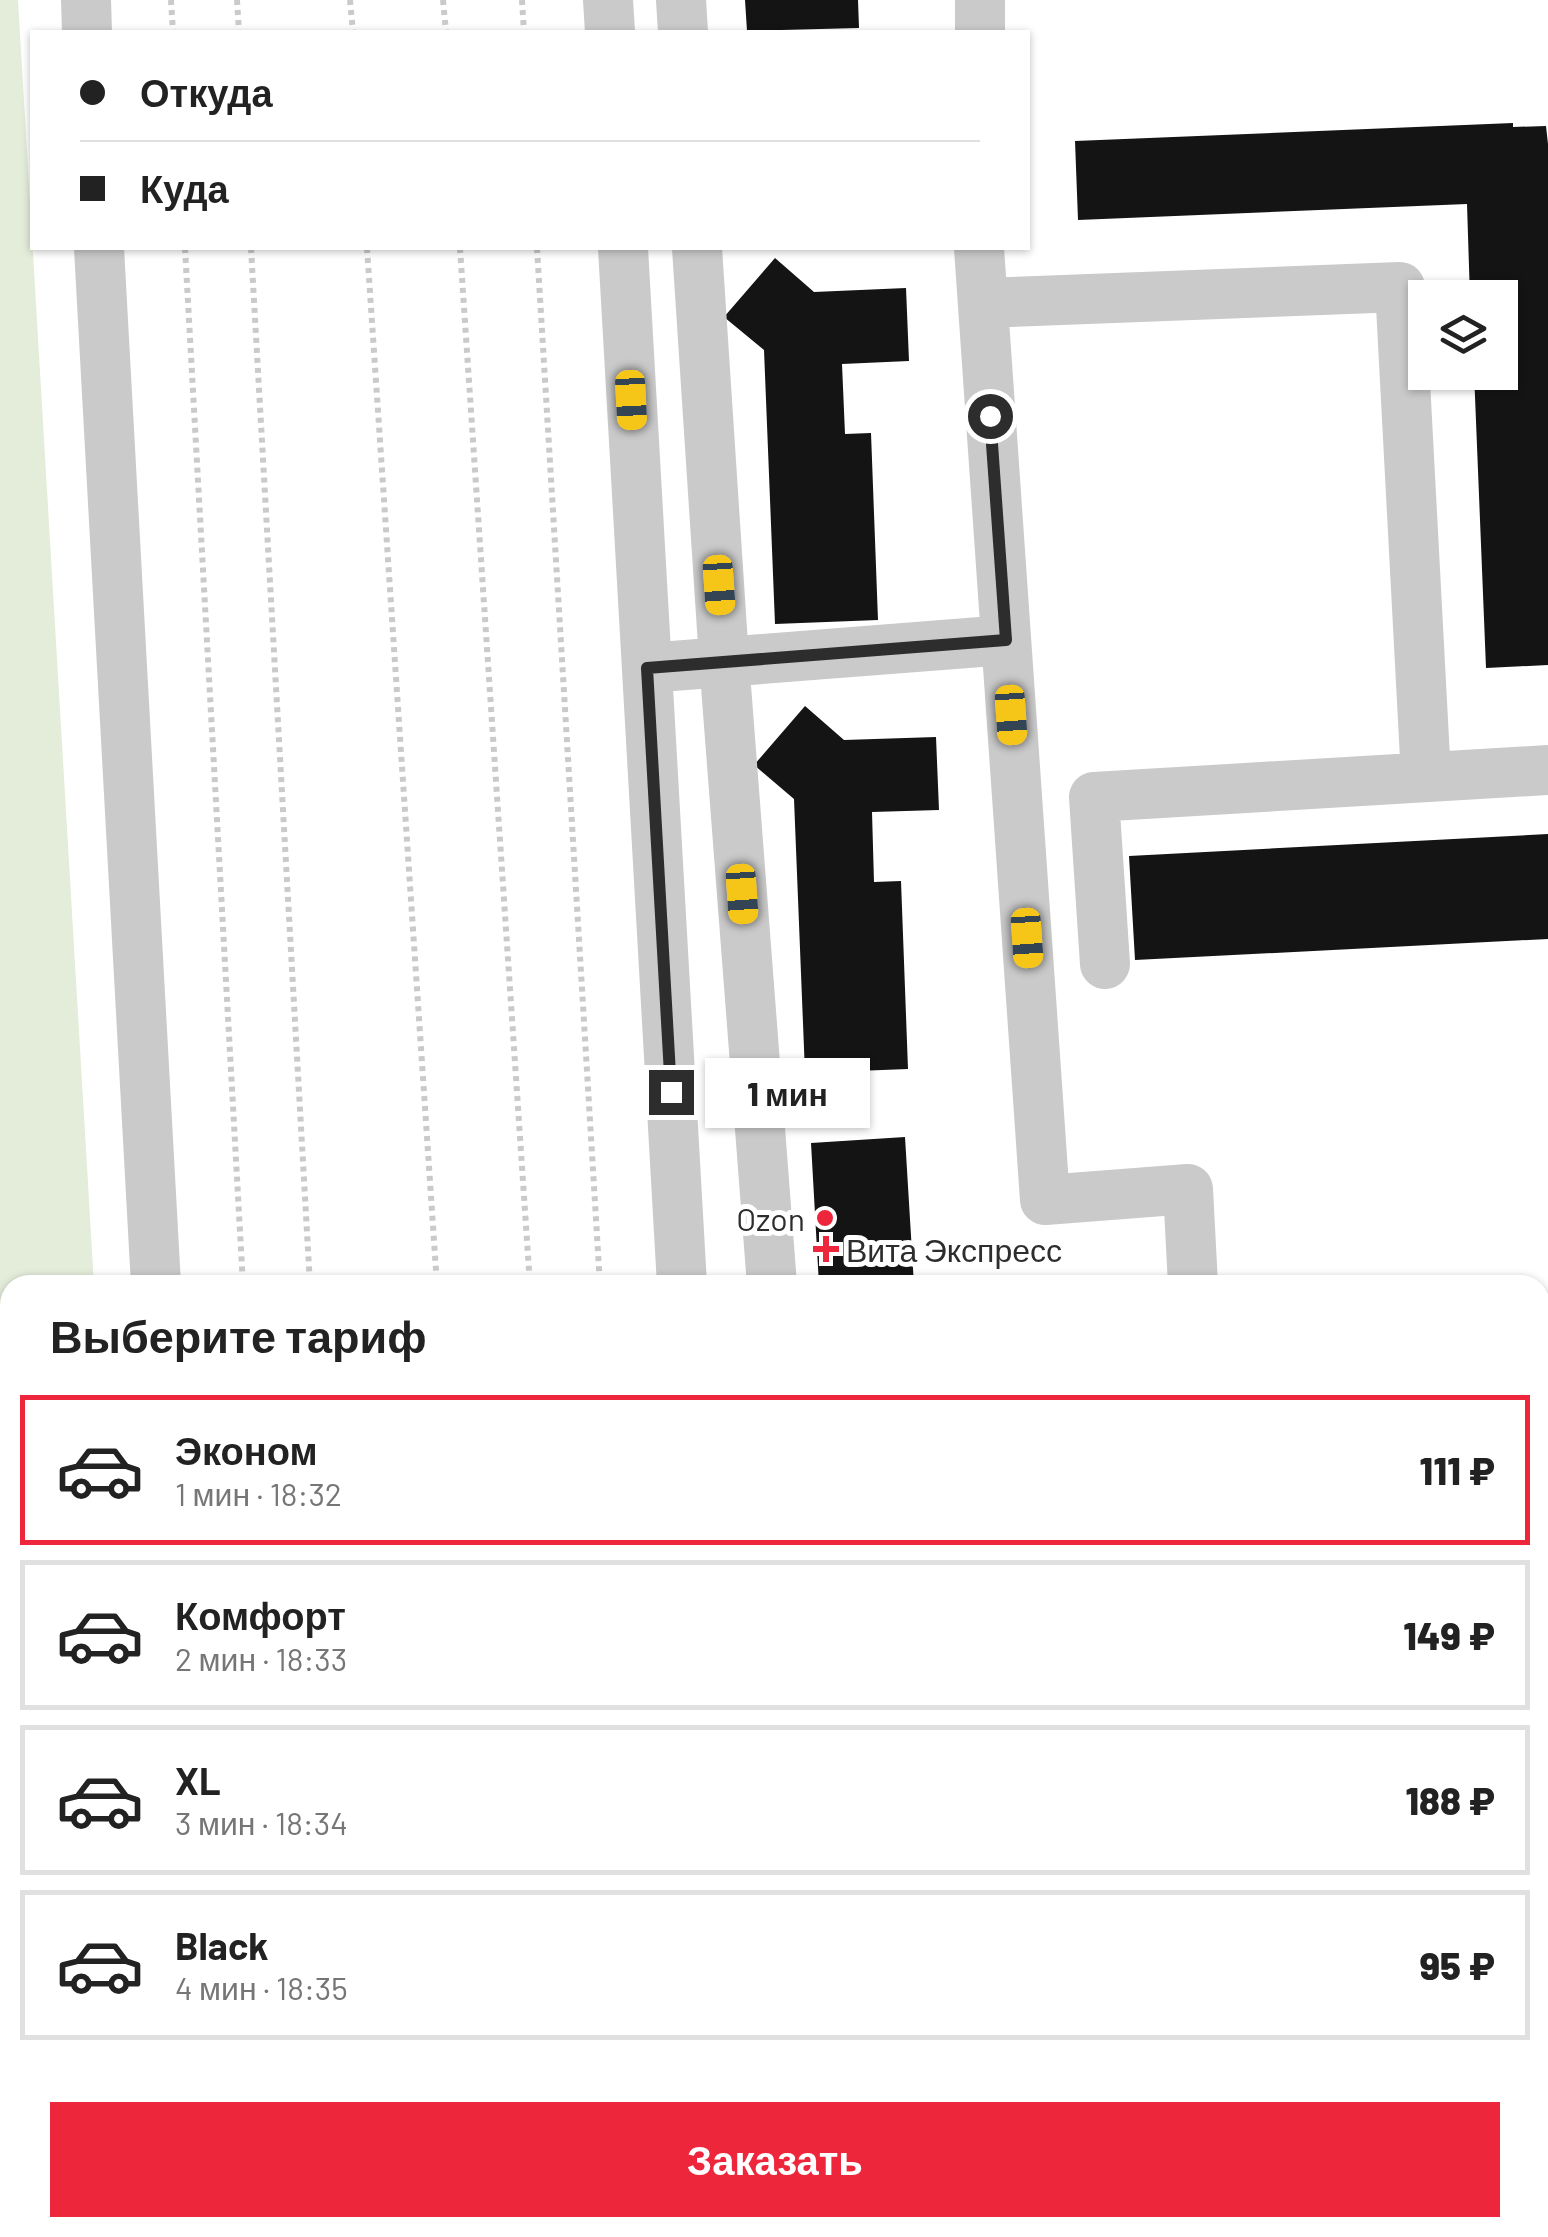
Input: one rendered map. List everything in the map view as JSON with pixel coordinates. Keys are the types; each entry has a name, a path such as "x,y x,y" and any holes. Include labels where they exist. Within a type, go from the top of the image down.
{"street":[{"path":"86,0 88,30"},
{"path":"608,0 610,30"},
{"path":"680,0 683,30"},
{"path":"980,0 980,30"},
{"path":"99,250 155,1275"},
{"path":"622,250 681,1275"},
{"path":"697,250 771,1275"},
{"path":"979,250 1045,1200 1188,1188 1193,1275"},
{"path":"982,303 1400,286 1426,778"},
{"path":"647,668 1006,640"},
{"path":"1104,964 1094,797 1548,770"}],"path":[{"path":"171,0 173,30"},
{"path":"238,0 239,30"},
{"path":"350,0 352,30"},
{"path":"444,0 446,30"},
{"path":"522,0 524,30"},
{"path":"185,250 242,1275"},
{"path":"252,250 309,1275"},
{"path":"367,250 436,1275"},
{"path":"460,250 529,1275"},
{"path":"537,250 599,1275"}],"green space":[{"path":"0,0 18,0 93,1275 0,1275"}],"building":[{"path":"745,0 858,0 859,28 747,30"},
{"path":"1513,123 1513,127 1546,126 1548,665 1486,668 1475,390 1518,390 1518,280 1469,280 1467,204 1078,220 1075,141"},
{"path":"775,258 814,292 906,288 909,361 842,364 845,434 871,433 878,620 775,624 764,350 724,317"},
{"path":"805,706 844,740 936,737 939,810 872,812 874,882 901,881 908,1069 805,1073 794,799 754,765"},
{"path":"1548,834 1548,939 1135,960 1129,856"},
{"path":"905,1137 913,1275 818,1275 811,1143"}],"place":[{"name":"Ozon","path":"825,1218"},
{"name":"Вита Экспресс","path":"826,1249"}],"route":[{"path":"671,1092 647,668 1006,640 990,416"}]}
